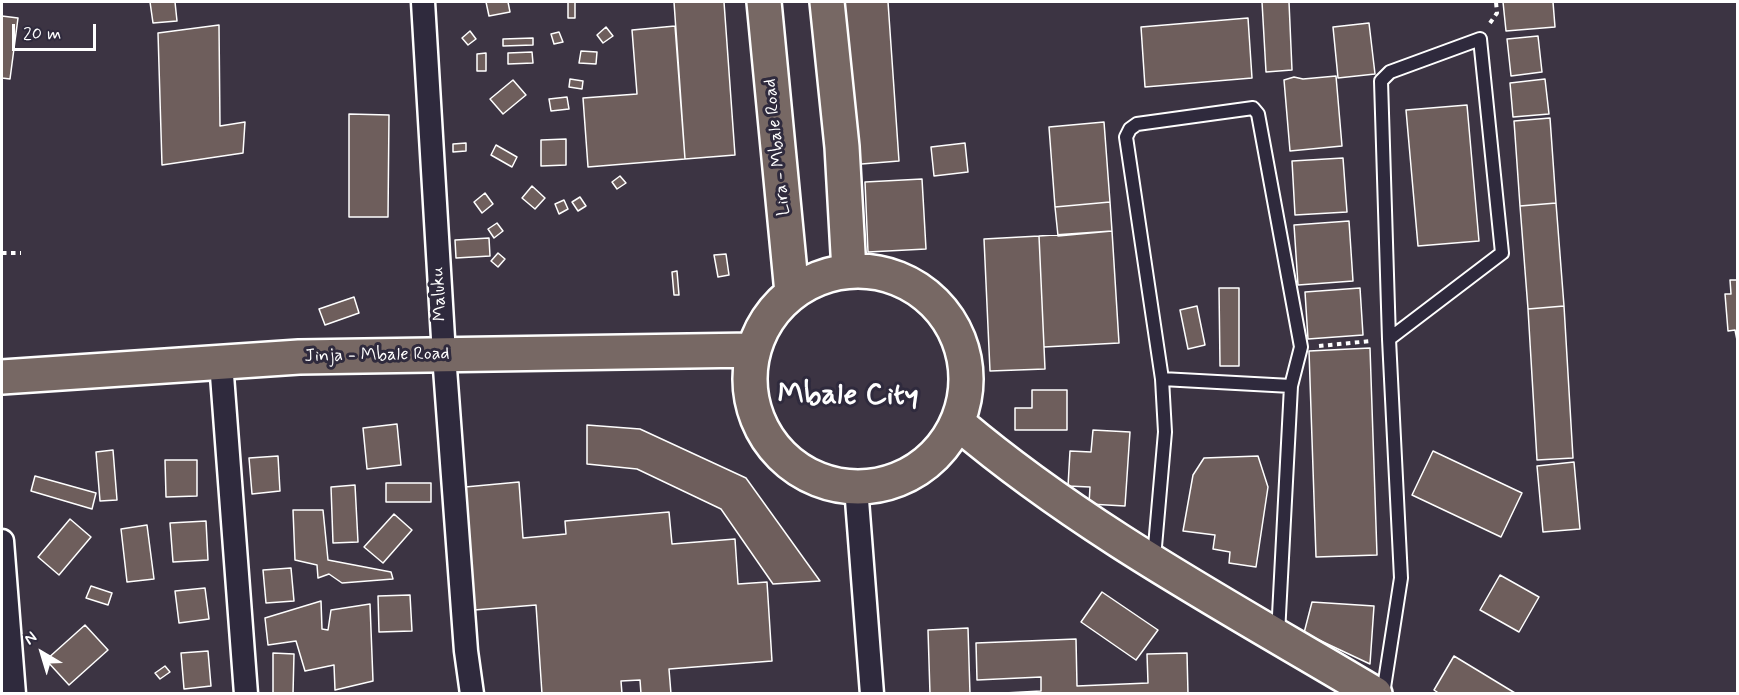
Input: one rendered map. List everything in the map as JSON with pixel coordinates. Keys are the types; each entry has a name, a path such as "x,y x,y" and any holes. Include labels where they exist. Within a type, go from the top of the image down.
{"main road":[{"name":"Lira - Mbale Road","path":"764,2 792,293"},
{"path":"827,2 842,147 849,271"},
{"path":"849,271 903,280 934,301 956,332 965,360 964,397 958,423 924,465 890,482 856,487 826,483 801,472 773,448 755,415 749,387 753,350 766,321 792,293 849,271"},
{"name":"Jinja - Mbale Road","path":"2,377 298,357 753,350"},
{"path":"958,423 1020,472 1154,562 1376,693"}],"street":[{"name":"Maluku","path":"423,2 444,355 466,651 472,693"},
{"path":"221,362 246,693"},
{"path":"856,487 872,693"},
{"path":"2,542 14,693"}],"lane":[{"path":"1383,693 1401,578 1389,339 1381,81 1390,72 1480,39 1502,253 1389,339"},
{"path":"1154,562 1165,432 1162,379 1126,137 1130,129 1137,124 1256,110 1301,347 1291,386 1278,636"},
{"path":"1162,379 1291,386"}],"path":[{"path":"2,253 21,254"},
{"path":"1301,347 1389,339"}],"building":[{"path":"150,2 175,2 177,21 153,23"},
{"path":"486,2 508,2 510,12 489,16"},
{"path":"568,2 575,2 575,18 568,18"},
{"path":"674,2 724,2 735,155 685,159"},
{"path":"838,2 888,2 899,161 849,165"},
{"path":"1262,2 1289,2 1292,70 1266,72"},
{"path":"1503,2 1553,2 1555,27 1506,31"},
{"path":"2,16 18,18 10,79 2,78"},
{"path":"1248,18 1252,78 1145,87 1141,27"},
{"path":"1369,23 1375,74 1338,78 1333,27"},
{"path":"219,25 220,126 245,122 243,153 162,165 158,33"},
{"path":"675,26 685,159 588,167 583,98 637,94 632,30"},
{"path":"606,27 613,36 603,43 597,35"},
{"path":"470,31 476,39 468,45 462,38"},
{"path":"559,32 563,42 554,44 551,34"},
{"path":"1538,36 1542,72 1511,76 1507,39"},
{"path":"533,38 533,45 503,46 503,39"},
{"path":"581,51 597,52 596,64 579,63"},
{"path":"532,52 533,63 508,64 508,53"},
{"path":"486,53 486,71 477,71 477,54"},
{"path":"1336,76 1342,146 1290,151 1284,80 1294,77 1303,79"},
{"path":"570,79 583,81 582,89 569,87"},
{"path":"1545,79 1549,114 1513,117 1510,83"},
{"path":"513,80 526,95 503,114 490,99"},
{"path":"567,97 569,109 551,111 549,99"},
{"path":"1467,105 1479,241 1418,246 1406,110"},
{"path":"349,114 389,115 388,217 349,217"},
{"path":"1550,118 1556,203 1520,206 1514,121"},
{"path":"1104,122 1110,202 1055,207 1049,127"},
{"path":"566,139 566,165 541,166 541,140"},
{"path":"466,143 466,151 453,152 453,144"},
{"path":"965,143 968,172 934,176 931,147"},
{"path":"496,145 517,157 512,167 491,155"},
{"path":"1343,158 1347,212 1295,215 1292,161"},
{"path":"620,176 626,183 617,189 612,182"},
{"path":"922,179 926,249 868,252 865,182"},
{"path":"532,186 545,198 535,209 522,198"},
{"path":"485,193 493,204 482,213 474,202"},
{"path":"580,197 586,206 578,211 572,202"},
{"path":"564,200 568,209 559,214 555,204"},
{"path":"1110,202 1112,231 1058,236 1055,207"},
{"path":"1556,203 1564,306 1528,309 1520,206"},
{"path":"1349,221 1353,281 1298,285 1294,225"},
{"path":"497,223 503,231 494,238 488,229"},
{"path":"1112,231 1119,343 1044,347 1039,236"},
{"path":"1039,236 1045,369 990,371 984,239"},
{"path":"489,238 490,256 456,258 455,240"},
{"path":"498,253 505,259 498,267 491,261"},
{"path":"726,254 729,275 718,277 714,255"},
{"path":"677,271 679,295 674,295 672,272"},
{"path":"1730,280 1738,280 1738,345 1735,330 1728,331 1725,294 1731,294"},
{"path":"1219,288 1239,288 1239,366 1220,366"},
{"path":"1360,288 1363,335 1308,339 1305,292"},
{"path":"354,297 359,313 325,325 319,309"},
{"path":"1197,306 1205,345 1188,349 1180,310"},
{"path":"1564,306 1573,458 1537,460 1528,309"},
{"path":"1370,348 1377,555 1316,557 1309,351"},
{"path":"1032,390 1067,390 1067,430 1015,430 1015,408 1032,408"},
{"path":"397,424 401,465 367,469 363,428"},
{"path":"587,425 640,429 746,478 820,581 773,584 721,509 637,469 587,464"},
{"path":"1093,430 1130,432 1125,506 1089,504 1090,487 1068,486 1070,451 1091,452"},
{"path":"113,450 117,500 100,501 96,452"},
{"path":"1433,451 1522,493 1501,537 1412,495"},
{"path":"278,456 280,491 252,494 249,458"},
{"path":"1258,456 1268,487 1256,567 1229,563 1230,552 1213,549 1215,535 1183,531 1193,475 1204,458"},
{"path":"165,460 197,460 197,496 166,497"},
{"path":"1574,462 1580,529 1543,532 1537,466"},
{"path":"35,476 96,493 92,509 31,491"},
{"path":"519,482 523,538 566,534 565,521 669,512 672,544 735,539 738,584 767,582 772,661 669,669 671,694 641,694 640,680 621,681 622,694 542,694 536,605 474,610 465,487"},
{"path":"386,483 431,483 431,502 386,502"},
{"path":"355,485 358,542 333,543 331,487"},
{"path":"293,510 323,510 328,560 391,572 393,579 342,583 329,574 318,578 317,565 295,560"},
{"path":"394,514 412,530 383,563 364,547"},
{"path":"70,519 91,537 59,575 38,557"},
{"path":"206,521 208,560 173,562 170,523"},
{"path":"147,525 154,579 127,582 121,529"},
{"path":"291,568 294,601 266,603 263,570"},
{"path":"1500,575 1539,597 1519,632 1480,610"},
{"path":"91,586 112,593 108,605 86,598"},
{"path":"205,588 209,619 179,623 175,591"},
{"path":"1102,592 1158,630 1136,660 1081,622"},
{"path":"410,595 412,631 379,632 378,596"},
{"path":"321,601 322,629 328,630 331,610 370,604 373,681 335,690 334,665 305,671 296,641 268,645 265,618"},
{"path":"1312,602 1374,606 1370,664 1304,633"},
{"path":"85,625 108,650 69,685 46,660"},
{"path":"968,628 970,694 930,694 928,630"},
{"path":"1076,639 1077,686 1148,683 1147,654 1187,653 1188,694 986,694 1041,691 1041,677 977,680 976,643"},
{"path":"208,651 211,686 184,689 181,653"},
{"path":"273,653 294,654 293,694 273,694"},
{"path":"1454,656 1515,693 1440,694 1434,690"},
{"path":"165,666 170,672 160,679 155,673"}],"district":[{"name":"Mbale City","path":"848,397"}]}
